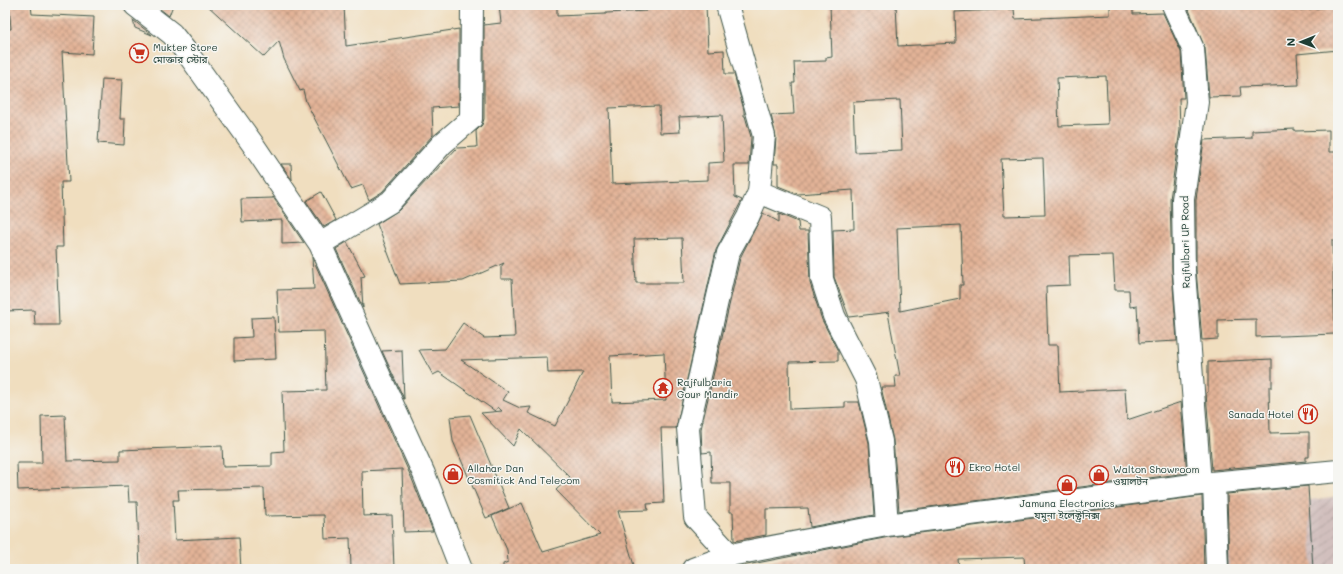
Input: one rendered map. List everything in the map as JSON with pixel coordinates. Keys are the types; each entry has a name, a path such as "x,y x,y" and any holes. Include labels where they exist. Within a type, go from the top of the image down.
{"street":[{"path":"135,5 172,34 188,54 252,143 320,244 424,474 461,569"},
{"path":"320,244 390,202 442,144 470,119 472,5"},
{"path":"727,5 764,136 759,192 748,217 728,253 688,428 694,517 730,555"},
{"name":"Rajfulbari UP Road","path":"1173,5 1193,49 1197,102 1183,199 1184,271 1218,569"},
{"path":"759,192 820,217 822,279 834,316 866,379 881,441 887,525"},
{"path":"692,569 730,555 887,525 1207,483 1338,471"}],"shaded area":[{"path":"1338,496 1338,569 1211,569 1208,515"}],"building":[{"path":"9,5 31,5 32,14 94,17 92,54 62,52 69,182 61,182 63,247 56,247 59,325 35,325 34,310 5,311 5,29 11,29"},
{"path":"155,5 173,5 169,16"},
{"path":"207,5 344,5 346,46 459,29 459,106 432,108 433,135 382,192 369,200 363,185 351,189 306,102 303,90 300,91 284,59 279,41 264,57"},
{"path":"499,5 557,5 557,16 647,11 647,6 706,5 708,51 724,50 725,74 734,74 744,110 744,116 751,137 749,165 734,165 735,197 742,200 716,250 676,428 661,428 664,503 647,504 648,510 618,511 635,569 503,569 503,564 508,562 507,550 492,516 522,503 543,552 600,535 556,490 570,477 521,429 513,446 481,413 502,411 498,407 495,411 439,372 433,375 419,350 445,349 463,323 484,338 515,337 512,279 501,279 501,267 504,263 463,281 400,284 377,224 399,210 457,148 477,147 476,131 482,125 484,119 484,25 501,23","holes":["659,106 660,133 680,132 679,117 722,115 724,162 708,163 708,180 612,184 609,108","682,238 684,283 636,283 634,239","664,353 666,400 612,402 610,356","547,357 548,373 583,372 555,426 528,413 531,407 520,408 503,400 508,392 461,360"]},
{"path":"830,5 896,5 898,46 956,43 955,12 1014,9 1015,19 1110,15 1110,5 1133,5 1133,14 1163,13 1181,52 1184,98 1179,98 1180,130 1170,199 1172,271 1177,341 1139,343 1137,306 1130,307 1129,290 1115,290 1113,255 1069,256 1070,285 1046,286 1048,345 1058,345 1060,392 1125,389 1127,420 1181,402 1187,473 899,511 893,440 881,387 896,387 895,376 900,376 888,313 890,312 849,317 834,277 833,230 854,229 853,190 798,194 778,186 778,164 774,164 776,137 771,115 794,114 792,83 795,83 794,62 826,61 826,58 832,57","holes":["1106,76 1108,124 1059,126 1057,78","900,100 902,150 855,152 853,102","1043,158 1045,215 1004,216 1001,159","961,225 963,285 960,285 960,299 900,311 897,228"]},
{"path":"1187,5 1292,5 1293,11 1338,6 1338,50 1297,54 1299,85 1240,87 1241,96 1209,97 1205,48"},
{"path":"133,20 152,35 135,28"},
{"path":"102,79 122,80 120,119 125,119 124,145 98,143"},
{"path":"1295,129 1295,131 1329,130 1329,152 1338,152 1338,240 1332,240 1335,334 1256,337 1256,319 1218,320 1218,339 1202,340 1196,270 1196,200 1204,140 1252,138 1252,131"},
{"path":"281,164 291,164 292,180"},
{"path":"321,192 336,220 324,227 306,201"},
{"path":"273,197 304,243 282,244 282,220 242,222 241,199"},
{"path":"763,213 779,222 779,214 798,222 799,231 808,231 810,283 822,320 838,351 838,361 789,362 790,409 845,407 845,402 859,402 869,443 874,515 810,527 808,508 766,509 766,535 734,541 733,512 730,512 730,483 712,483 711,452 702,453 701,429 740,258"},
{"path":"347,242 365,276 361,277 363,308 336,249"},
{"path":"312,257 412,479 433,531 404,532 402,469 362,471 363,516 392,515 394,569 351,569 350,538 325,539 324,515 265,516 264,488 178,490 179,500 173,500 175,540 239,537 241,569 140,569 137,502 129,502 128,486 18,490 17,463 42,463 41,416 65,415 67,461 120,460 120,450 222,446 223,467 272,466 272,452 284,451 282,391 326,390 324,331 279,332 277,290 314,289"},
{"path":"274,317 276,359 234,361 234,338 252,337 251,318"},
{"path":"402,350 404,399 382,351"},
{"path":"1272,359 1272,387 1269,387 1270,433 1309,432 1309,457 1306,457 1306,461 1212,470 1206,393 1208,392 1208,362"},
{"path":"470,415 509,508 486,518 453,441 450,417"},
{"path":"1308,486 1313,569 1229,569 1227,494"},
{"path":"1202,496 1204,569 1025,569 1024,557 958,559 959,569 742,569 742,566 889,537"}],"place":[{"name":"Mukter Store মোক্তার স্টোর","path":"139,53"},
{"name":"Rajfulbaria Gour Mandir","path":"663,388"},
{"name":"Sanada Hotel","path":"1308,414"},
{"name":"Ekro Hotel","path":"955,467"},
{"name":"Allahar Dan Cosmitick And Telecom","path":"453,474"},
{"name":"Walton Showroom ওয়ালটন","path":"1099,475"},
{"name":"Jamuna Electronics যমুনা ইলেক্ট্রনিক্স","path":"1067,485"}]}
